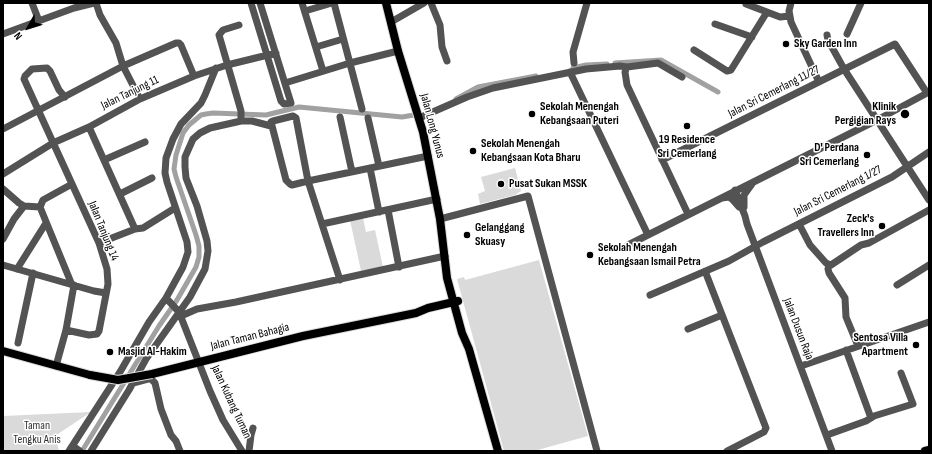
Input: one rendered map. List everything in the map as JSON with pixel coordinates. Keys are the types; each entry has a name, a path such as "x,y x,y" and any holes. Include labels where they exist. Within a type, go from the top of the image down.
{"main road":[{"name":"Jalan Long Yunus","path":"386,3 398,51 419,118 428,156 437,199 445,256 457,304 462,333 469,350 498,451"},
{"name":"Jalan Taman Bahagia","path":"56,366 90,375 118,380 152,374 303,336 416,312 428,308 457,304"},
{"path":"3,351 56,366"}],"street":[{"path":"32,3 38,21"},
{"path":"3,34 74,8 95,3 116,43 123,66 140,99"},
{"path":"251,3 282,102 284,104 291,103 260,3"},
{"path":"302,3 323,71"},
{"path":"305,12 333,3 362,109"},
{"path":"391,22 424,3"},
{"path":"431,3 440,25 442,47 447,61"},
{"path":"574,63 573,52 587,3"},
{"path":"791,3 790,16 793,28 819,82"},
{"path":"847,34 861,3"},
{"path":"746,4 780,17 790,16"},
{"path":"694,50 726,71 730,71 733,69 767,12"},
{"path":"715,24 752,36"},
{"path":"239,25 223,30 219,35 241,112 241,121"},
{"path":"827,35 828,40 844,69 929,200"},
{"path":"316,47 343,39"},
{"path":"3,129 123,66 176,43 181,45 194,76"},
{"name":"Jalan Sri Cemerlang 11/27","path":"662,160 894,44 928,92"},
{"path":"285,83 350,63 398,51"},
{"name":"Jalan Tanjung 11","path":"3,174 53,143 140,99 216,68 276,53"},
{"path":"419,118 467,97 493,88 589,68 661,64 682,77"},
{"path":"627,67 625,72 627,85 688,214"},
{"name":"Jalan Tanjung 14","path":"65,97 59,90 50,70 47,68 32,69 28,72 24,79 99,243 107,269 108,284 100,328 97,334 90,335 66,330"},
{"path":"80,451 71,448 120,372 149,322 168,300 183,267 188,252 187,242 165,172 165,164 173,139 181,124 201,103 216,68"},
{"path":"570,72 648,235"},
{"path":"628,245 877,120 928,92"},
{"path":"340,280 308,181 296,118 293,116 271,122 287,182 292,184 308,181 352,172 428,156"},
{"path":"340,117 352,172"},
{"path":"368,118 379,166"},
{"path":"91,451 146,359 190,296 205,269 208,251 201,217 186,178 185,157 193,139 200,133 210,128 241,121 252,121 271,126"},
{"path":"89,126 135,229"},
{"path":"104,160 145,142"},
{"name":"Jalan Sri Cemerlang 1/27","path":"650,296 729,261 755,246 892,176 929,152"},
{"path":"370,168 379,212"},
{"path":"120,194 152,178"},
{"path":"744,213 744,195 746,190 754,181"},
{"path":"56,366 66,330 73,285 46,223 40,204 43,200 72,184"},
{"path":"3,189 24,206 40,207"},
{"name":"Jalan Dusun Raja","path":"734,191 739,207 747,224"},
{"name":"Jalan Dusun Raja","path":"734,191 744,213 755,246 833,451"},
{"path":"440,219 528,196 597,451"},
{"path":"720,198 726,197 732,199 739,207"},
{"path":"322,224 437,199"},
{"path":"3,239 14,219 24,206"},
{"path":"99,243 148,225 176,208"},
{"path":"388,210 399,266"},
{"path":"829,265 833,264 861,245 869,243 929,210"},
{"path":"17,269 46,223"},
{"path":"799,224 810,245 829,265 829,274 845,298 846,317 858,346"},
{"path":"178,312 340,280 445,256"},
{"path":"3,265 94,291 106,293"},
{"path":"897,285 929,265"},
{"path":"705,272 766,429 764,432 727,451"},
{"path":"18,343 33,273"},
{"name":"Jalan Kubang Tuman","path":"168,300 178,312 210,391 224,420 242,451"},
{"path":"688,329 722,315"},
{"path":"801,366 929,322"},
{"path":"846,350 871,418"},
{"path":"828,439 871,418 913,404 901,373"},
{"path":"133,383 148,379 151,379 155,383 161,409 168,428 180,451"},
{"path":"249,451 253,428"}],"green space":[{"name":"Pusat Sukan MSSK","path":"515,168 521,191 515,195 480,204 478,194 485,191 481,177"},
{"path":"363,218 366,232 375,230 383,267 361,271 350,220"},
{"path":"539,260 588,436 534,451 504,451 457,279 464,277 465,280"},
{"name":"Taman Tengku Anis","path":"91,412 55,436 59,451 3,451 3,416"}],"waterway":[{"path":"615,63 661,60 718,92"},
{"path":"573,68 586,65 607,64"},
{"path":"456,99 478,87 536,76"},
{"path":"82,451 159,326 177,300 196,267 199,257 199,246 174,169 176,155 183,133 189,125 201,115 206,114 266,115 299,107 402,117 414,115"}],"place":[{"name":"Sky Garden Inn","path":"786,44"},
{"name":"Sekolah Menengah Kebangsaan Puteri","path":"532,114"},
{"name":"Klinik Pergigian Rays","path":"905,114"},
{"name":"19 Residence Sri Cemerlang","path":"687,126"},
{"name":"Sekolah Menengah Kebangsaan Kota Bharu","path":"473,151"},
{"name":"D' Perdana Sri Cemerlang","path":"867,155"},
{"name":"Pusat Sukan MSSK","path":"501,184"},
{"name":"Zeck's Travellers Inn","path":"882,226"},
{"name":"Gelanggang Skuasy","path":"467,235"},
{"name":"Sekolah Menengah Kebangsaan Ismail Petra","path":"590,255"},
{"name":"Sentosa Villa Apartment","path":"916,345"},
{"name":"Masjid Al-Hakim","path":"110,352"}]}
